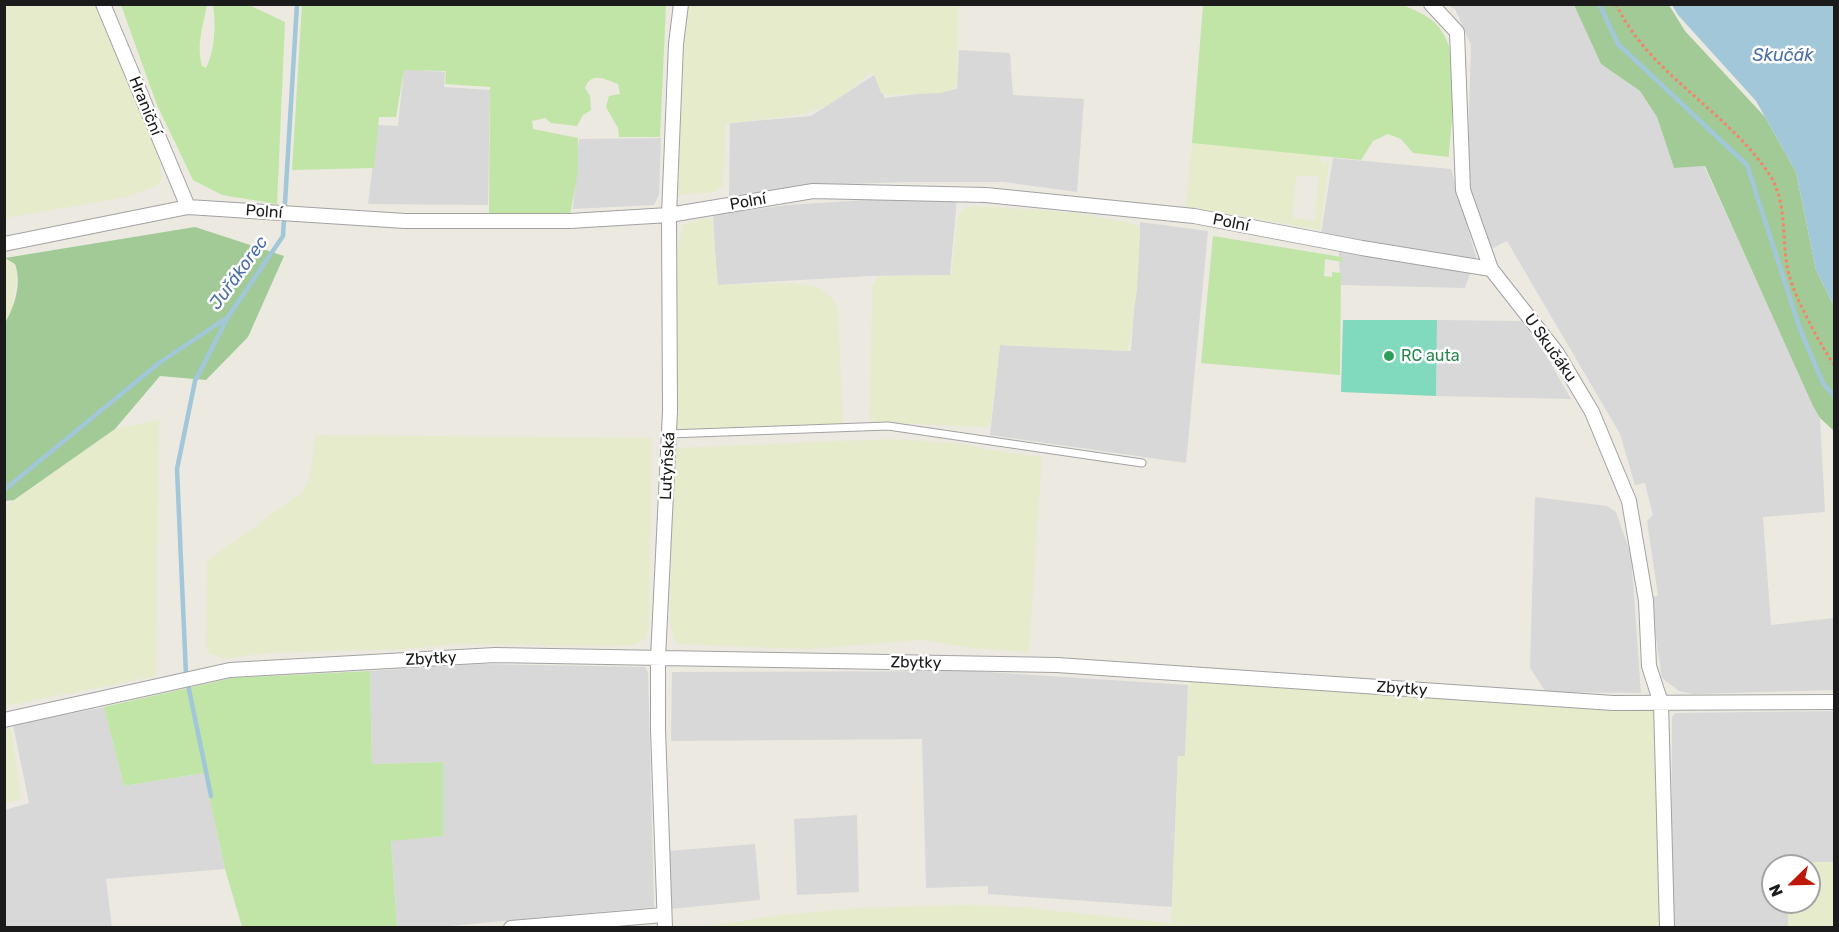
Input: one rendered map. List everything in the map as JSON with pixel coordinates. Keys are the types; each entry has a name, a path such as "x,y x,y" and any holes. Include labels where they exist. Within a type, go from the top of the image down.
{"street":[{"name":"Hraniční","path":"103,4 188,207"},
{"name":"Lutyňská","path":"664,921 658,658 669,434 669,216 676,44 681,4"},
{"name":"U Skučáku","path":"1431,4 1457,32 1463,190 1491,269 1557,353 1592,412 1629,501 1646,602 1649,666 1661,703 1666,927"},
{"name":"Polní","path":"4,244 188,207 405,221 570,221 669,216 813,191 986,195 1194,216 1362,248 1491,269"},
{"name":"Zbytky","path":"4,720 230,670 495,655 1057,665 1613,703 1834,702"},
{"path":"510,927 664,921"}],"lane":[{"path":"669,434 888,426 1142,463"}],"path":[{"path":"1616,4 1647,52 1738,135 1772,178 1779,198 1790,277 1834,365"}],"shaded area":[{"path":"1447,5 1574,5 1601,64 1640,91 1657,117 1674,168 1704,166 1820,418 1825,512 1763,517 1771,625 1834,618 1834,690 1693,694 1679,691 1662,678 1650,597 1658,596 1647,521 1653,515 1645,483 1635,485 1620,434 1507,241 1491,249 1467,187 1471,45 1455,9"},
{"path":"959,50 1010,53 1013,95 1084,99 1077,192 1004,182 908,182 815,185 729,196 730,123 811,116 874,75 885,98 957,89"},
{"path":"404,69 445,72 444,87 490,90 488,205 368,204 378,125 398,126"},
{"path":"661,138 659,194 654,205 573,209 579,139"},
{"path":"1333,158 1451,169 1476,257 1465,288 1341,285 1339,262 1342,262 1342,257 1339,256 1338,238 1321,234"},
{"path":"957,199 950,275 868,276 717,285 713,215 787,205 866,200"},
{"path":"1140,222 1208,231 1186,463 990,435 1000,345 1131,351"},
{"path":"1437,320 1521,321 1546,355 1571,399 1436,396"},
{"path":"1535,497 1607,506 1616,512 1631,555 1641,693 1546,692 1530,668"},
{"path":"480,664 645,667 648,672 654,907 439,927 397,927 391,841 443,762 372,764 370,671"},
{"path":"971,671 1188,685 1185,756 1178,756 1172,907 988,894 988,886 926,888 922,739 671,741 672,672"},
{"path":"104,707 124,786 204,773 225,869 106,879 112,927 5,928 5,810 29,803 13,725"},
{"path":"1834,711 1834,862 1821,863 1821,854 1761,854 1761,914 1788,914 1788,927 1671,928 1672,717 1675,713"},
{"path":"857,815 859,892 797,895 794,819"},
{"path":"755,844 760,900 670,909 668,851"}],"green space":[{"path":"4,5 100,5 159,160 162,179 155,186 126,197 5,218"},
{"path":"121,5 207,5 200,50 202,66 206,68 214,37 213,5 249,5 285,22 277,204 222,195 193,180 157,105"},
{"path":"302,5 666,5 660,137 619,137 618,128 606,107 609,96 620,94 618,84 595,78 585,88 590,96 591,110 583,115 577,126 551,123 545,118 532,121 533,129 578,138 578,171 570,215 489,215 490,87 445,84 446,71 404,70 396,117 379,117 374,168 292,170"},
{"path":"683,5 958,5 957,83 952,90 941,93 886,95 881,93 874,74 870,72 848,92 827,105 805,114 726,124 723,186 713,192 678,195"},
{"path":"1203,5 1403,5 1420,13 1435,23 1444,35 1450,51 1454,86 1449,157 1413,153 1401,139 1388,134 1373,141 1361,160 1192,143"},
{"path":"1574,5 1669,5 1685,31 1765,117 1796,172 1816,270 1834,306 1834,431 1820,418 1813,406 1705,166 1674,168 1657,117 1640,91 1601,64"},
{"path":"1192,143 1321,156 1320,161 1323,164 1329,160 1320,230 1186,207","holes":["1296,176 1319,176 1315,221 1293,218"]},
{"path":"978,206 1078,213 1135,224 1140,229 1140,236 1137,290 1128,351 1000,345 991,421 988,427 870,422 872,287 879,276 951,275 958,216 965,208"},
{"path":"704,218 712,219 718,285 793,283 819,287 833,300 838,310 843,425 682,430 675,427 673,410 676,254 683,225"},
{"path":"195,227 284,256 248,337 206,380 160,376 115,429 14,500 5,501 5,323 12,309 18,279 15,264 5,258"},
{"path":"1213,236 1342,257 1342,262 1325,259 1324,276 1332,277 1332,272 1341,273 1340,375 1201,363"},
{"path":"8,260 15,264 17,274 12,310 5,323 5,261"},
{"name":"RC auta","path":"1343,320 1437,320 1436,396 1341,392"},
{"path":"159,420 156,676 5,706 4,507 115,429"},
{"path":"315,435 652,438 649,624 646,638 634,645 454,644 408,649 267,653 224,659 209,653 206,648 207,561 304,491 310,477"},
{"path":"890,439 964,444 989,450 1042,457 1029,652 972,648 924,640 806,649 676,642 670,625 672,458 677,448"},
{"path":"370,671 372,764 443,762 443,836 391,841 397,927 242,927 225,869 204,773 124,786 104,707 232,678"},
{"path":"1189,682 1655,708 1660,927 695,928 774,916 860,908 967,905 1020,907 1205,927 1171,922 1178,756 1185,756"},
{"path":"4,726 11,730 21,798 5,804"},
{"path":"1821,862 1834,862 1834,927 1788,927 1788,914 1821,914"}],"water":[{"name":"Skučák","path":"1672,5 1834,5 1834,306 1816,270 1796,172 1756,101 1678,15"}],"waterway":[{"name":"Juřákorec","path":"4,490 159,363 228,317 283,236 297,4"},
{"path":"1599,4 1618,44 1747,165 1800,329 1823,383 1834,396"},
{"path":"211,796 186,675 177,469 195,381 227,319"}],"place":[{"name":"RC auta","path":"1389,356"}]}
